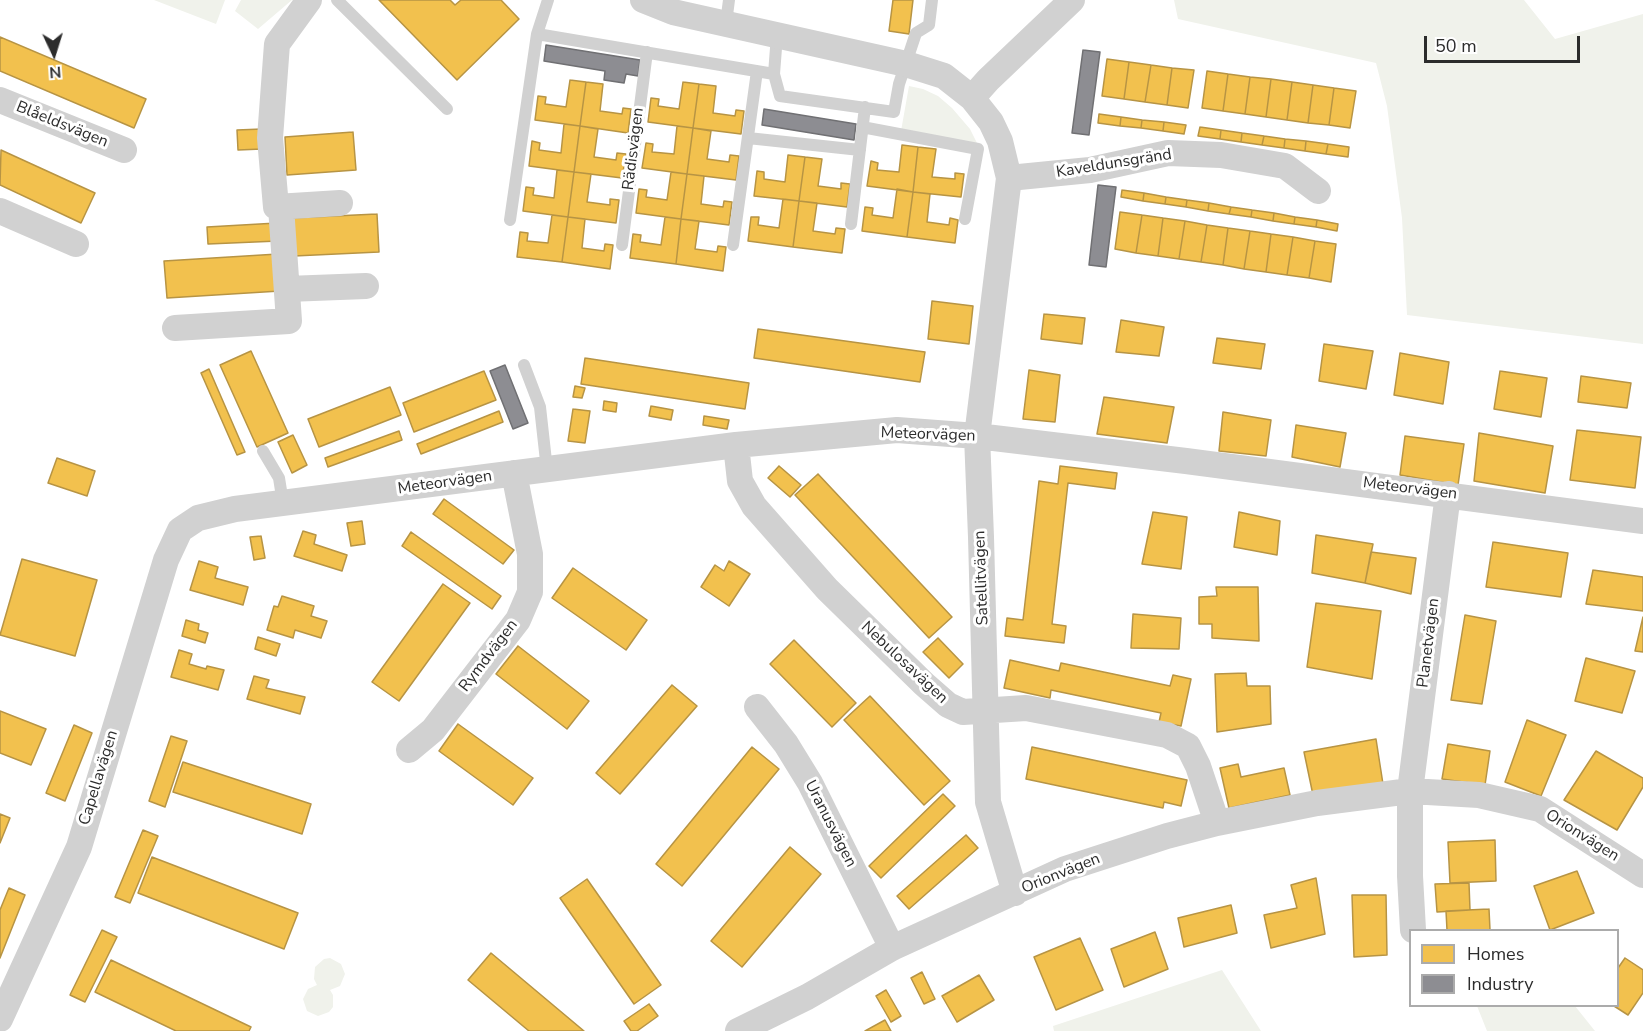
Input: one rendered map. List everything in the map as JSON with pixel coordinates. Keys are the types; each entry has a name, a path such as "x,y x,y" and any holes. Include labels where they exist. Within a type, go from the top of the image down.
{"street":[{"path":"309,0 277,44 270,138 276,207 339,203"},
{"path":"643,0 674,12 728,12 777,35 906,64 944,76 972,98 991,122 1000,141 1009,178"},
{"path":"972,98 1072,0"},
{"name":"Blåeldsvägen","path":"0,100 124,150"},
{"name":"Kaveldunsgränd","path":"1009,178 1090,170 1168,153 1221,155 1284,166 1318,191"},
{"name":"Satellitvägen","path":"1009,178 976,436 988,802 1015,893"},
{"path":"175,328 289,321 281,207"},
{"path":"0,211 76,244"},
{"path":"287,289 366,286"},
{"name":"Meteorvägen","path":"180,530 198,518 235,509 736,445 897,430 976,436 1448,494 1643,521"},
{"name":"Nebulosavägen","path":"736,445 740,481 754,506 827,589 948,705 963,712 1026,708 1167,735 1188,746 1198,766 1217,823"},
{"name":"Rymdvägen","path":"409,750 433,730 518,620 530,592 530,554 514,473"},
{"name":"Planetvägen","path":"1410,791 1448,494"},
{"name":"Capellavägen","path":"0,1019 79,847 166,560 180,530"},
{"name":"Uranusvägen","path":"757,707 786,744 810,783 892,948"},
{"path":"1410,791 1410,876 1413,929"},
{"name":"Orionvägen","path":"738,1031 807,997 892,948 1065,869 1217,823 1317,803 1410,791 1479,795 1540,809 1643,875"}],"lane":[{"path":"337,0 447,109"},
{"path":"510,220 537,34 548,0"},
{"path":"777,35 774,74 780,96 894,112 899,84 916,33 929,25 932,0"},
{"path":"537,34 774,74"},
{"name":"Rädisvägen","path":"622,245 646,52"},
{"path":"733,245 757,71"},
{"path":"851,224 865,107"},
{"path":"862,127 978,149 965,219"},
{"path":"748,138 860,150"},
{"path":"524,365 540,406 548,470"},
{"path":"263,451 279,478 283,503"}],"shaded area":[{"path":"154,0 225,0 216,24"},
{"path":"241,0 292,0 258,29 235,11"},
{"path":"1174,0 1524,0 1555,39 1643,14 1643,344 1407,315 1402,218 1387,106 1376,63 1178,19"},
{"path":"909,86 938,96 970,129 977,143 901,131"},
{"path":"330,958 341,964 345,974 340,986 330,990 333,995 333,1007 329,1012 318,1016 307,1011 303,999 308,989 317,985 314,979 315,967 324,959"},
{"path":"1222,970 1261,1031 1054,1031 1053,1026"},
{"path":"1477,1007 1576,1007 1595,1031 1487,1031"}],"building: Homes":[{"path":"379,0 450,0 455,5 461,0 501,0 519,19 457,80"},
{"path":"893,0 913,0 909,34 889,31"},
{"path":"0,37 146,99 134,128 0,71"},
{"path":"1107,59 1129,62 1124,99 1102,96"},
{"path":"1129,62 1151,65 1145,102 1124,99"},
{"path":"1151,65 1172,68 1167,105 1145,102"},
{"path":"1172,68 1194,70 1188,108 1167,105"},
{"path":"1207,71 1228,74 1223,111 1202,108"},
{"path":"1228,74 1250,77 1245,114 1223,111"},
{"path":"1250,77 1271,79 1266,117 1245,114"},
{"path":"1271,79 1292,82 1287,120 1266,117"},
{"path":"570,80 586,82 580,126 535,120 538,96 546,97 545,104 566,107"},
{"path":"586,82 603,84 600,111 622,114 623,108 631,109 628,133 580,126"},
{"path":"683,82 699,84 693,128 648,122 651,98 659,99 658,106 679,109"},
{"path":"1292,82 1313,85 1308,123 1287,120"},
{"path":"699,84 716,86 713,113 735,116 736,110 744,111 741,134 693,128"},
{"path":"1313,85 1334,88 1329,125 1308,123"},
{"path":"1334,88 1356,91 1350,128 1329,125"},
{"path":"1099,114 1121,117 1120,126 1098,123"},
{"path":"1121,117 1142,120 1141,128 1120,126"},
{"path":"1142,120 1164,122 1163,131 1141,128"},
{"path":"1164,122 1186,125 1184,134 1163,131"},
{"path":"564,124 580,126 574,172 529,166 532,141 540,143 539,150 561,153"},
{"path":"580,126 598,129 594,157 616,160 617,153 626,154 622,178 574,172"},
{"path":"677,126 693,128 687,174 642,168 646,143 653,144 652,152 674,154"},
{"path":"1200,127 1221,130 1220,139 1198,136"},
{"path":"693,128 711,131 707,159 729,162 730,155 739,156 736,180 687,174"},
{"path":"262,129 262,149 238,150 237,130"},
{"path":"1221,130 1242,133 1241,142 1220,139"},
{"path":"353,132 356,170 287,175 285,137"},
{"path":"1242,133 1264,136 1262,145 1241,142"},
{"path":"1264,136 1285,139 1284,148 1262,145"},
{"path":"1285,139 1306,141 1305,151 1284,148"},
{"path":"1306,141 1328,144 1326,154 1305,151"},
{"path":"1328,144 1349,147 1348,157 1326,154"},
{"path":"902,145 918,147 913,192 867,186 871,161 878,163 877,170 899,172"},
{"path":"918,147 936,149 932,177 955,179 955,173 964,174 961,197 913,192"},
{"path":"1,150 95,193 81,223 0,185"},
{"path":"788,155 805,157 799,201 754,196 757,171 764,172 764,179 785,182"},
{"path":"805,157 822,159 818,186 841,189 841,183 850,184 847,207 799,201"},
{"path":"557,170 574,172 568,217 523,211 526,187 534,188 533,195 554,198"},
{"path":"574,172 591,174 587,202 610,205 610,199 619,200 616,223 568,217"},
{"path":"671,172 687,174 681,219 636,213 639,189 647,190 646,197 667,200"},
{"path":"687,174 704,176 701,204 723,207 724,201 732,202 729,225 681,219"},
{"path":"897,189 913,192 907,237 862,231 865,207 873,208 872,215 893,218"},
{"path":"1122,190 1144,193 1143,201 1121,197"},
{"path":"913,192 930,194 927,222 949,225 950,218 958,220 955,243 907,237"},
{"path":"1144,193 1166,197 1165,204 1143,201"},
{"path":"1166,197 1187,200 1186,207 1165,204"},
{"path":"783,199 799,201 793,247 748,241 751,217 759,217 758,225 779,228"},
{"path":"1187,200 1209,203 1208,211 1186,207"},
{"path":"799,201 817,203 813,231 835,234 836,228 845,229 842,253 793,247"},
{"path":"1209,203 1231,207 1229,214 1208,211"},
{"path":"1231,207 1252,210 1251,217 1229,214"},
{"path":"1252,210 1274,213 1273,221 1251,217"},
{"path":"1120,212 1142,215 1136,253 1115,249"},
{"path":"1274,213 1295,217 1294,224 1273,221"},
{"path":"377,214 379,252 294,256 292,218"},
{"path":"552,215 568,217 562,262 517,257 520,232 528,233 527,241 548,243"},
{"path":"1142,215 1163,218 1158,256 1136,253"},
{"path":"568,217 585,219 582,248 604,251 605,244 613,245 610,269 562,262"},
{"path":"665,217 681,219 676,264 630,258 633,234 641,235 640,242 661,245"},
{"path":"1295,217 1317,220 1316,227 1294,224"},
{"path":"1163,218 1185,221 1179,259 1158,256"},
{"path":"681,219 699,221 695,249 717,252 718,246 726,247 723,271 676,264"},
{"path":"1317,220 1338,224 1337,231 1316,227"},
{"path":"1185,221 1207,225 1201,262 1179,259"},
{"path":"277,223 278,241 208,244 207,227"},
{"path":"1207,225 1228,228 1223,265 1201,262"},
{"path":"1228,228 1250,231 1244,269 1223,265"},
{"path":"1250,231 1271,234 1266,272 1244,269"},
{"path":"1271,234 1293,237 1287,275 1266,272"},
{"path":"1293,237 1315,241 1309,278 1287,275"},
{"path":"1315,241 1336,244 1331,282 1309,278"},
{"path":"278,254 280,291 167,298 164,261"},
{"path":"932,301 973,306 969,344 928,339"},
{"path":"1044,314 1085,318 1082,344 1041,339"},
{"path":"1121,320 1164,327 1159,356 1116,352"},
{"path":"758,329 925,352 920,382 754,358"},
{"path":"1217,338 1265,344 1261,369 1213,363"},
{"path":"1324,344 1373,351 1366,389 1319,381"},
{"path":"251,351 288,433 257,447 220,365"},
{"path":"1400,353 1449,362 1443,404 1394,395"},
{"path":"585,358 749,383 745,409 581,384"},
{"path":"209,369 245,452 237,455 201,373"},
{"path":"1029,370 1060,375 1055,422 1023,419"},
{"path":"484,371 496,400 414,432 403,403"},
{"path":"1500,371 1547,378 1541,417 1494,409"},
{"path":"1581,376 1631,383 1627,408 1578,402"},
{"path":"575,386 585,388 582,398 573,397"},
{"path":"390,387 401,415 319,447 308,419"},
{"path":"1104,397 1174,407 1167,443 1097,434"},
{"path":"604,401 617,403 616,412 603,410"},
{"path":"651,406 673,410 671,420 649,416"},
{"path":"573,409 590,411 585,443 568,441"},
{"path":"499,411 503,422 421,454 417,444"},
{"path":"1223,412 1271,420 1266,456 1219,451"},
{"path":"704,416 729,420 727,429 703,425"},
{"path":"1296,425 1346,433 1340,467 1292,457"},
{"path":"1577,430 1641,437 1635,488 1570,480"},
{"path":"399,431 402,440 328,467 325,458"},
{"path":"1479,433 1553,446 1545,493 1474,481"},
{"path":"293,435 307,465 292,473 278,442"},
{"path":"1405,436 1464,444 1458,485 1400,475"},
{"path":"57,458 95,471 87,496 48,483"},
{"path":"779,466 801,485 790,497 768,478"},
{"path":"1060,466 1117,473 1115,489 1068,483 1052,624 1066,626 1064,643 1005,636 1007,618 1023,620 1039,481 1058,484"},
{"path":"818,474 952,617 929,638 795,495"},
{"path":"444,499 514,550 503,564 433,514"},
{"path":"1153,512 1187,517 1181,569 1142,564"},
{"path":"1239,512 1280,521 1277,555 1234,547"},
{"path":"362,521 365,544 351,546 347,523"},
{"path":"303,531 316,535 314,544 347,555 342,571 294,556"},
{"path":"411,532 501,596 492,609 402,546"},
{"path":"1316,535 1373,544 1365,583 1312,573"},
{"path":"261,536 265,558 254,560 250,537"},
{"path":"1493,542 1568,553 1561,597 1486,587"},
{"path":"1371,552 1416,558 1411,594 1365,583"},
{"path":"22,559 97,580 75,656 0,635"},
{"path":"199,561 218,567 215,578 248,587 243,605 190,590"},
{"path":"729,561 750,574 729,606 701,587 715,565 724,571"},
{"path":"573,568 647,620 626,650 552,598"},
{"path":"1593,570 1643,577 1643,611 1586,604"},
{"path":"443,584 470,603 399,701 372,682"},
{"path":"1216,587 1258,587 1259,641 1212,638 1212,624 1199,624 1199,597 1217,596"},
{"path":"282,596 314,606 311,616 327,621 321,638 295,630 293,638 267,630 274,606 278,607"},
{"path":"1316,603 1381,611 1372,679 1307,667"},
{"path":"1133,614 1181,618 1179,649 1131,648"},
{"path":"1465,615 1496,621 1482,704 1451,700"},
{"path":"1643,617 1643,652 1635,651"},
{"path":"186,620 199,624 198,630 208,633 205,643 182,636"},
{"path":"258,637 280,644 276,656 255,649"},
{"path":"938,638 963,664 949,678 923,652"},
{"path":"794,640 856,703 832,727 770,664"},
{"path":"518,646 589,701 567,729 496,674"},
{"path":"179,650 192,654 189,664 206,669 207,666 224,670 218,690 171,677"},
{"path":"1586,658 1635,671 1622,713 1575,701"},
{"path":"1010,660 1059,671 1061,663 1170,686 1173,675 1191,679 1181,726 1159,722 1161,713 1051,690 1050,698 1004,688"},
{"path":"1246,673 1247,686 1270,686 1271,724 1217,732 1215,674"},
{"path":"254,676 269,680 266,688 305,697 300,714 247,699"},
{"path":"672,685 697,706 620,794 596,773"},
{"path":"870,696 950,781 924,805 844,720"},
{"path":"0,711 46,729 31,765 0,753"},
{"path":"1527,720 1566,735 1541,796 1505,782"},
{"path":"458,724 533,778 513,805 439,751"},
{"path":"74,725 92,733 65,801 46,793"},
{"path":"171,736 187,741 165,807 149,801"},
{"path":"1376,739 1383,784 1313,795 1304,752"},
{"path":"1448,744 1490,751 1485,785 1442,779"},
{"path":"752,747 779,769 682,886 656,864"},
{"path":"1032,747 1187,780 1181,806 1164,802 1163,808 1026,779"},
{"path":"1596,751 1643,778 1643,787 1617,830 1564,800"},
{"path":"183,762 311,804 302,834 173,792"},
{"path":"1238,764 1241,777 1284,768 1290,795 1229,808 1220,768"},
{"path":"943,794 955,806 881,878 869,866"},
{"path":"0,814 10,818 0,843"},
{"path":"143,830 158,836 130,903 115,897"},
{"path":"966,835 978,848 909,909 897,896"},
{"path":"1495,840 1496,881 1450,883 1448,842"},
{"path":"790,847 821,874 742,967 711,941"},
{"path":"152,857 298,913 284,949 138,893"},
{"path":"1577,871 1594,913 1550,929 1534,886"},
{"path":"1316,878 1325,934 1271,948 1264,915 1297,908 1291,885"},
{"path":"587,879 661,985 634,1004 560,898"},
{"path":"1469,883 1470,910 1437,912 1435,884"},
{"path":"9,888 25,895 0,958 0,910"},
{"path":"1352,895 1386,895 1387,955 1354,957"},
{"path":"1231,905 1237,933 1184,947 1178,918"},
{"path":"1489,909 1490,929 1447,929 1446,911"},
{"path":"102,930 117,937 85,1002 70,995"},
{"path":"1155,932 1168,969 1124,987 1111,949"},
{"path":"1080,938 1103,990 1056,1010 1034,957"},
{"path":"491,953 584,1031 529,1031 468,980"},
{"path":"1625,958 1643,970 1643,993 1628,1015 1616,1007 1619,1007 1619,967"},
{"path":"111,960 251,1027 249,1031 176,1031 95,992"},
{"path":"922,972 935,999 924,1004 911,978"},
{"path":"979,975 994,1000 957,1022 942,996"},
{"path":"886,990 901,1016 891,1022 876,996"},
{"path":"649,1004 658,1016 637,1031 631,1031 624,1021"},
{"path":"885,1020 891,1031 865,1031"}],"building: Industry":[{"path":"546,45 640,60 638,76 626,74 624,83 604,80 605,71 544,61"},
{"path":"1083,50 1100,52 1089,135 1072,133"},
{"path":"764,109 856,124 854,140 762,125"},
{"path":"1098,185 1116,187 1106,267 1089,265"},
{"path":"505,365 528,423 513,429 490,371"}]}
